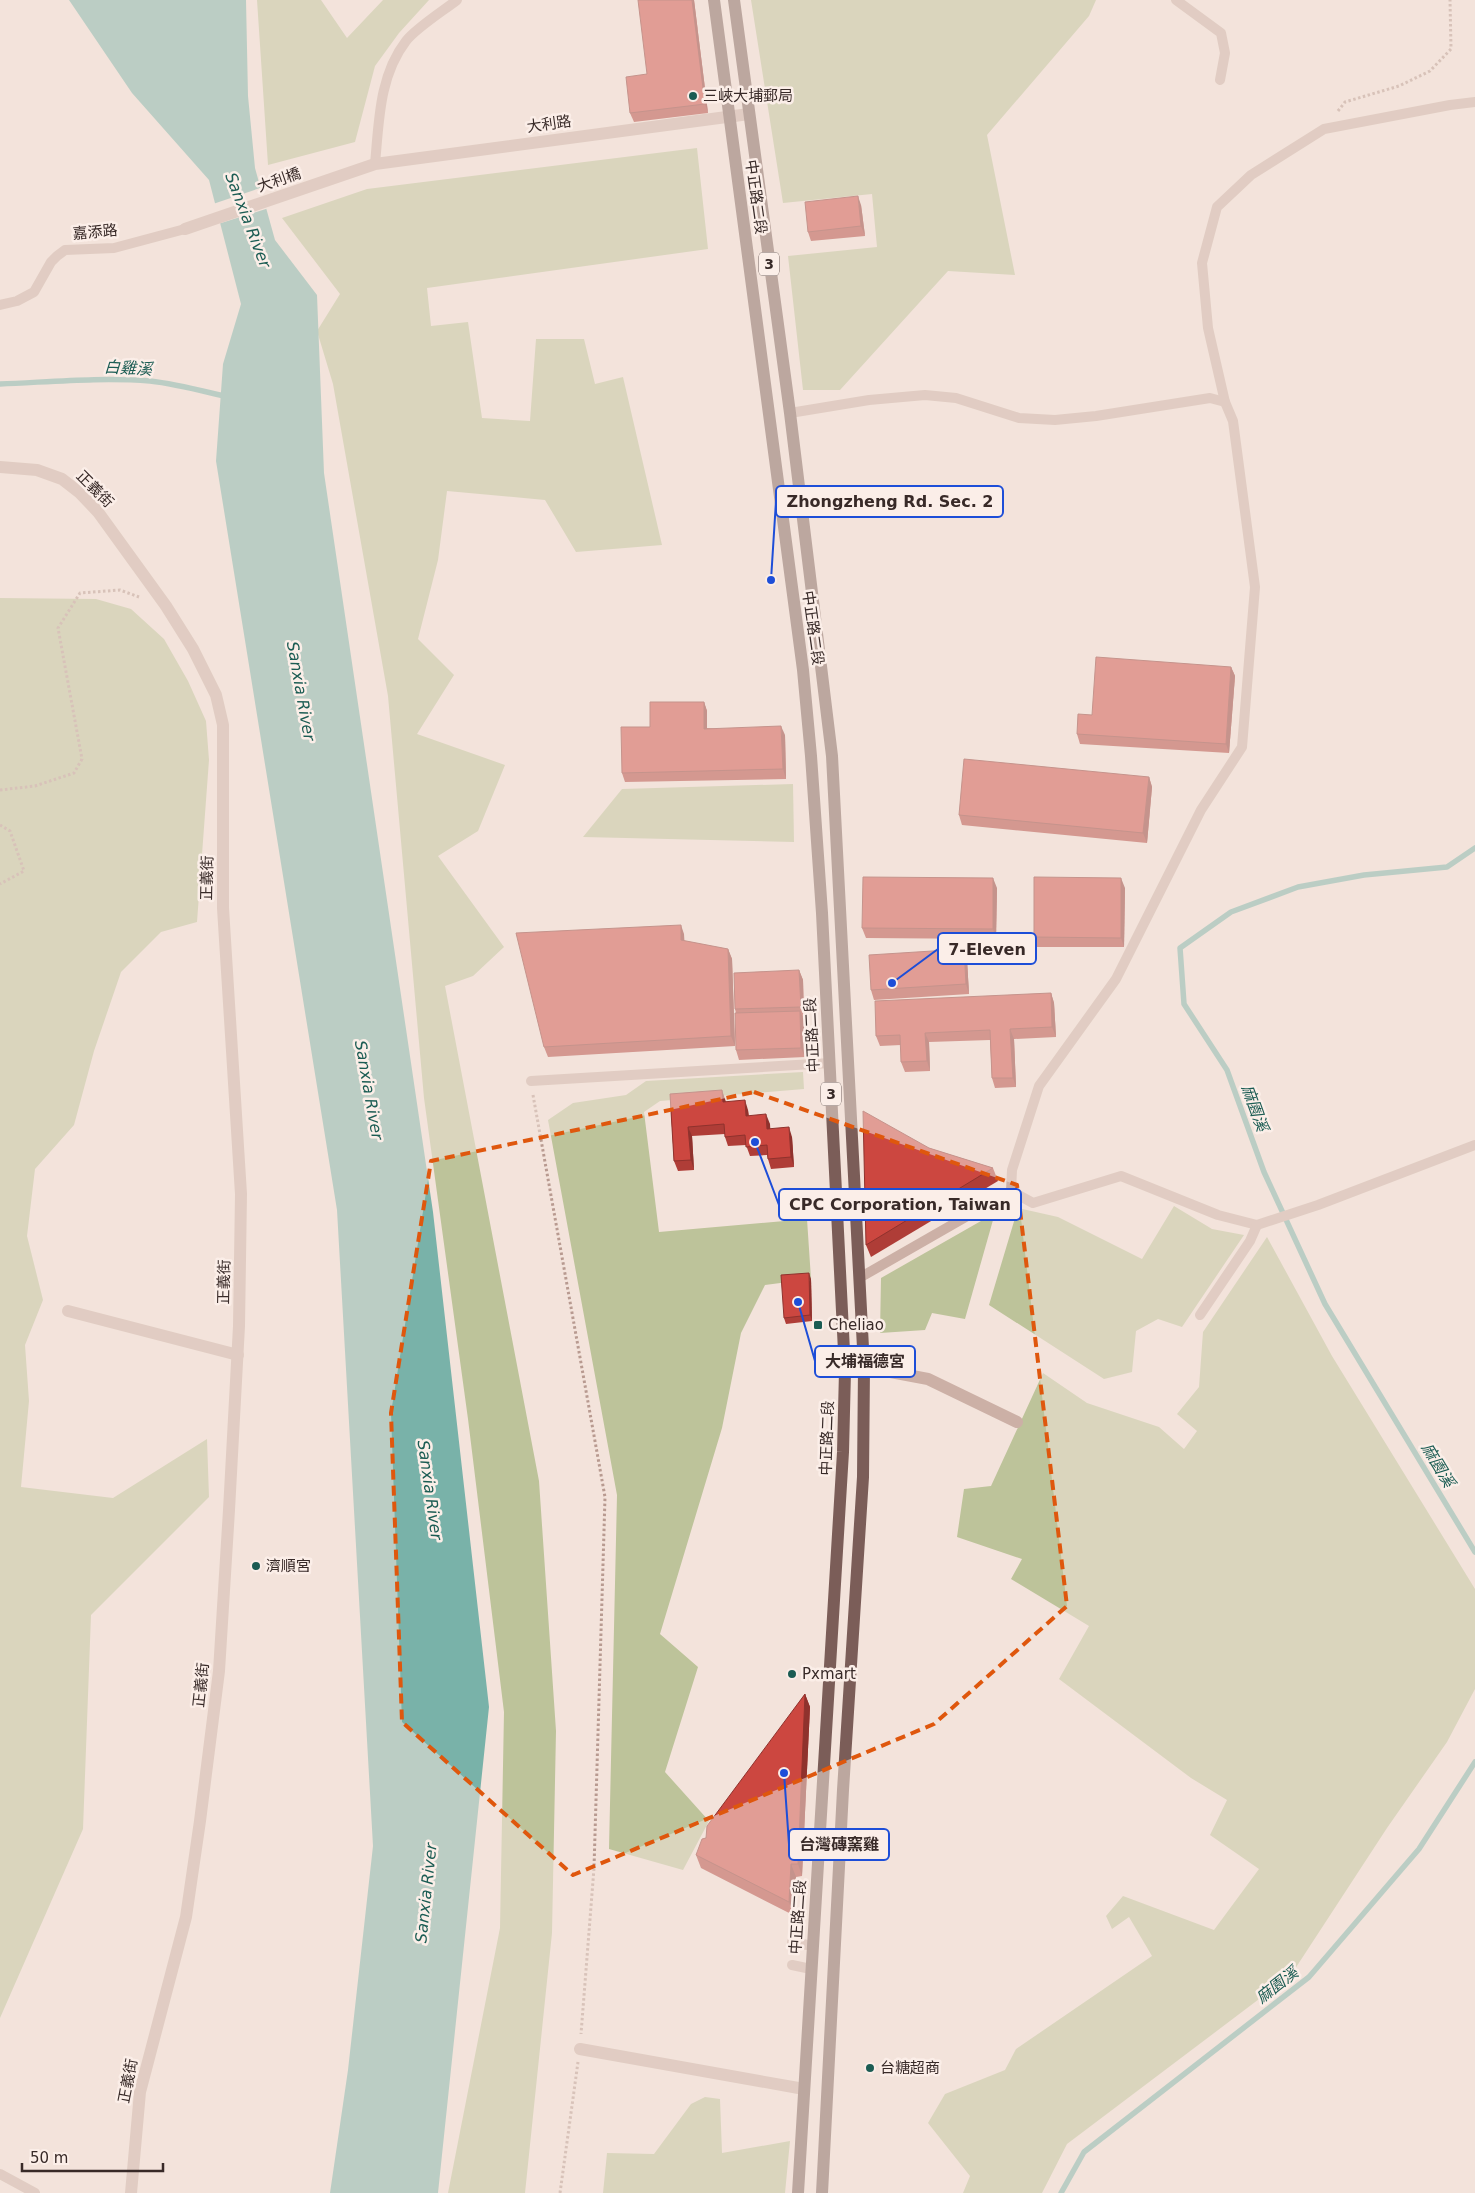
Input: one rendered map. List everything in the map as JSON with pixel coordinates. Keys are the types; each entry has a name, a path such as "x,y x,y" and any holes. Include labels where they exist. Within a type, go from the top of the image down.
{"main road":[{"name":"中正路二段","path":"714,0 803,670 822,913 845,1371 843,1452 798,2193"},
{"name":"中正路二段","path":"734,0 790,413 832,756 864,1367 863,1477 843,1785 822,2193"}],"street":[{"name":"大利路","path":"355,172 375,164 749,114"},
{"name":"大利橋","path":"185,229 355,172"},
{"name":"正義街","path":"0,467 37,470 62,480 80,493 98,512 166,606 193,649 216,695 223,725 223,908 241,1194 238,1355 219,1671 211,1746 186,1917 140,2092 131,2193"},
{"path":"68,1311 238,1355"},
{"path":"864,1367 928,1379 1017,1422"},
{"path":"580,2049 804,2089"}],"lane":[{"path":"375,164 380,106 389,68 406,40 457,0"},
{"path":"1176,0 1221,33 1225,53 1220,80"},
{"path":"1011,1191 1012,1170 1039,1086 1116,979 1201,810 1242,747 1255,587 1233,421 1225,402 1208,328 1202,263 1217,207 1251,175 1324,129 1475,102"},
{"name":"嘉添路","path":"0,305 22,299 34,292 56,256 64,250 73,248 114,248 185,229"},
{"path":"790,413 869,400 925,395 956,398 1019,418 1054,420 1105,415 1210,398 1225,402"},
{"path":"530,1081 830,1063"},
{"path":"1011,1191 1033,1203 1121,1176 1218,1215 1257,1225 1318,1205 1475,1145"},
{"path":"860,1277 1011,1191"},
{"path":"1200,1315 1250,1241 1257,1225"},
{"path":"792,1942 813,1946"},
{"path":"792,1965 811,1969"},
{"path":"0,2174 35,2193"}],"path":[{"path":"1324,129 1345,102 1399,86 1430,71 1451,49 1450,0"},
{"path":"0,790 35,786 74,773 82,759 58,628 80,593 120,590 166,606"},
{"path":"0,825 10,831 24,871 0,884"},
{"path":"530,1081 605,1497 594,1868 580,2049 560,2193"}],"highlighted area":[{"path":"754,1092 1017,1185 1067,1606 934,1724 573,1875 402,1722 391,1413 431,1161"}],"green space":[{"path":"257,0 321,0 347,38 383,0 429,0 399,33 375,66 355,142 268,165"},
{"path":"751,0 1096,0 1089,16 987,135 1015,275 948,271 840,390 803,390 788,256 877,247 872,194 783,203"},
{"path":"697,148 708,249 427,288 431,326 468,322 482,418 530,421 536,339 584,339 595,384 623,377 662,545 576,552 545,500 447,491 438,560 418,639 454,675 417,734 505,765 478,831 438,856 504,947 473,976 445,986 539,1481 556,1731 552,1933 525,2193 448,2193 500,1928 504,1712 468,1419 424,1098 388,696 333,384 317,331 340,294 282,218 367,189"},
{"path":"0,598 96,599 131,609 164,639 188,681 206,721 209,760 197,922 161,932 121,972 94,1051 74,1125 35,1169 27,1236 43,1300 25,1345 29,1401 21,1487 113,1498 207,1439 209,1497 91,1615 83,1829 0,2018"},
{"path":"793,784 794,842 583,837 622,789"},
{"path":"803,1072 804,1089 660,1101 644,1112 659,1232 807,1219 811,1279 765,1285 741,1333 722,1428 660,1634 698,1667 665,1772 709,1821 683,1870 609,1849 617,1495 548,1120 573,1103 626,1095 646,1081"},
{"path":"1174,1206 1212,1229 1244,1235 1182,1327 1158,1319 1136,1331 1132,1372 1104,1379 989,1305 1018,1208 1058,1217 1142,1259"},
{"path":"995,1213 965,1319 932,1313 925,1330 880,1333 881,1278"},
{"path":"1267,1237 1332,1356 1475,1589 1475,1689 1447,1742 1387,1828 1291,1975 1067,2144 1042,2193 963,2193 970,2176 928,2123 945,2094 1005,2070 1016,2049 1152,1956 1129,1917 1112,1929 1106,1916 1123,1896 1214,1930 1259,1869 1210,1835 1227,1800 1191,1778 1059,1679 1089,1626 1011,1579 1022,1559 957,1537 964,1489 991,1486 1043,1373 1087,1403 1159,1427 1184,1449 1197,1431 1177,1414 1199,1387 1203,1332"},
{"path":"705,2097 720,2099 722,2153 790,2141 785,2193 603,2193 607,2153 654,2154 691,2104"}],"water":[{"name":"Sanxia River","path":"69,0 246,0 248,96 255,168 275,240 317,295 324,473 433,1212 489,1707 438,2193 330,2193 348,2070 373,1846 337,1210 216,461 223,364 241,304 209,180 132,93"}],"pier":[{"path":"263,187 269,208 218,224 213,204"}],"building":[{"path":"638,0 692,0 705,104 630,113 626,77 647,74"},
{"path":"858,196 861,226 808,232 805,202"},
{"path":"1096,657 1231,667 1226,744 1077,734 1078,714 1092,715"},
{"path":"650,702 704,702 704,729 781,726 783,769 622,773 621,727 650,727"},
{"path":"964,759 1149,777 1143,833 959,815"},
{"path":"863,877 993,878 993,929 862,928"},
{"path":"1034,877 1121,878 1121,938 1034,937"},
{"path":"681,925 681,940 728,949 731,1036 544,1047 516,933"},
{"path":"964,949 966,984 871,990 869,955"},
{"path":"799,970 801,1007 735,1009 734,973"},
{"path":"1051,993 1052,1027 1010,1029 1013,1078 992,1078 990,1030 925,1033 927,1061 901,1062 900,1035 876,1036 875,1001"},
{"path":"800,1011 801,1048 736,1050 735,1013"},
{"path":"722,1090 723,1102 745,1100 746,1116 766,1114 767,1129 789,1127 791,1157 768,1159 767,1145 746,1147 745,1135 725,1137 724,1124 688,1127 691,1160 674,1161 670,1094"},
{"path":"863,1111 929,1148 993,1168 866,1245"},
{"path":"809,1273 810,1315 784,1318 781,1275"},
{"path":"805,1694 798,1864 791,1864 789,1902 696,1855 702,1839 706,1838 707,1826"}],"waterway":[{"name":"白雞溪","path":"0,384 94,380 150,381 228,397"},
{"name":"麻園溪","path":"1475,848 1447,867 1364,875 1298,887 1231,912 1180,948 1184,1004 1227,1070 1264,1172 1325,1304 1475,1552"},
{"name":"麻園溪","path":"1061,2193 1084,2152 1309,1977 1419,1849 1475,1762"}],"place":[{"name":"三峽大埔郵局","path":"693,96"},
{"name":"Zhongzheng Rd. Sec. 2","path":"771,580"},
{"name":"7-Eleven","path":"892,983"},
{"name":"CPC Corporation, Taiwan","path":"755,1142"},
{"name":"大埔福德宮","path":"798,1302"},
{"name":"Cheliao","path":"818,1325"},
{"name":"濟順宮","path":"256,1566"},
{"name":"Pxmart","path":"792,1674"},
{"name":"台灣磚窯雞","path":"784,1773"},
{"name":"台糖超商","path":"870,2068"}]}
